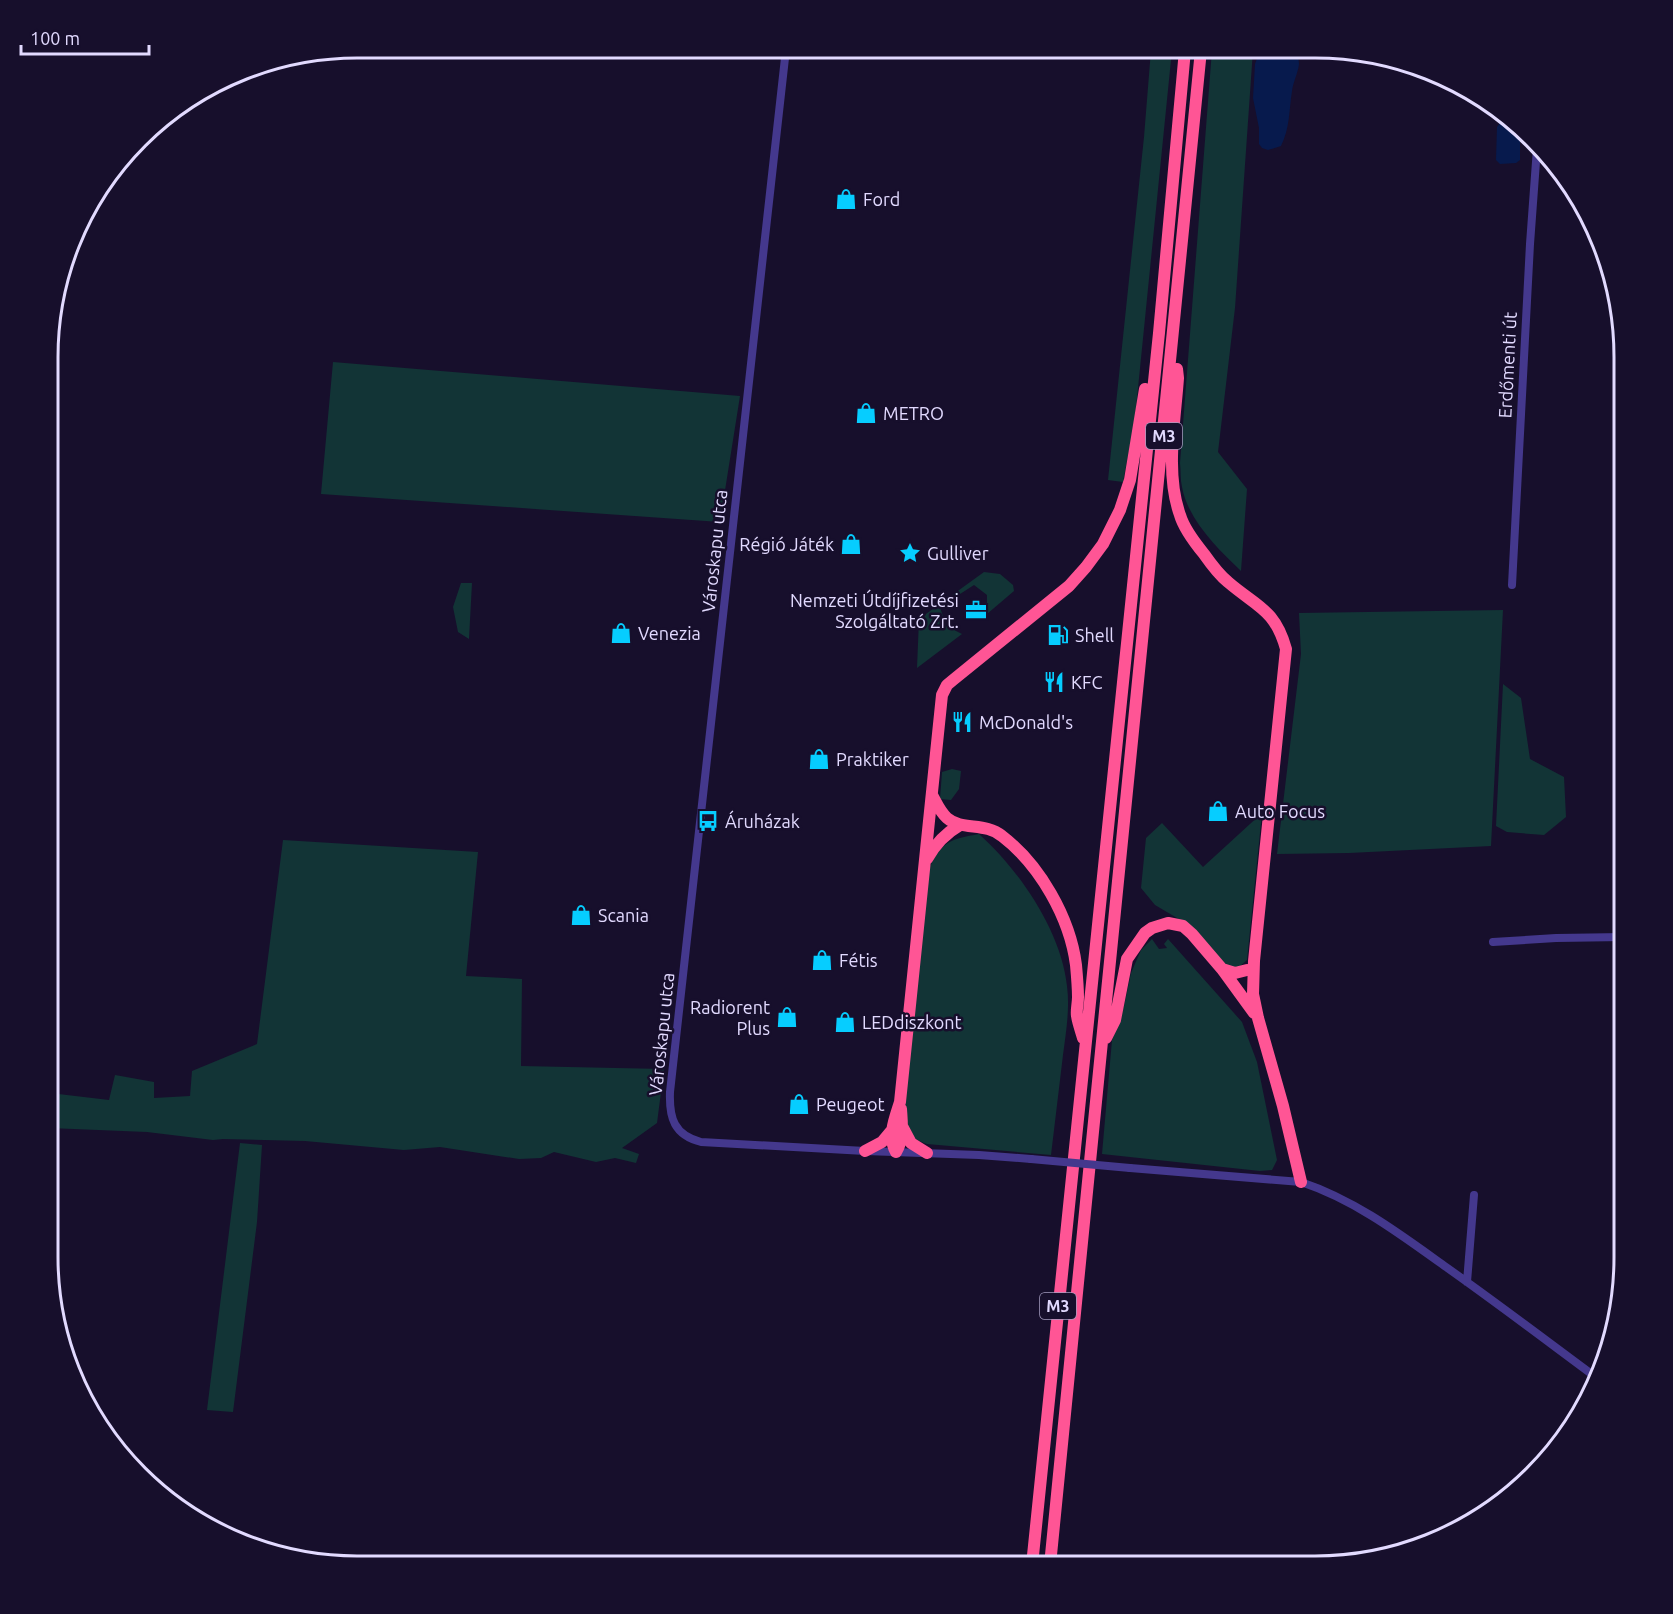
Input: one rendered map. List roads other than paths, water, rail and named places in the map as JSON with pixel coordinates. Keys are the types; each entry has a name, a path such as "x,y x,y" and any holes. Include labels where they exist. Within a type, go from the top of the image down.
{"highway":[{"name":"M3","path":"1033,1556 1159,333 1184,58"},
{"name":"M3","path":"1051,1556 1200,58"},
{"path":"896,1152 901,1144 897,1128 941,701 944,691 953,680 1076,579 1108,536 1130,480 1149,369 1159,333"},
{"path":"1173,346 1178,378 1172,464 1174,490 1180,516 1198,547 1220,575 1276,621 1286,649 1251,966 1258,1018 1283,1106 1301,1182"},
{"path":"932,795 945,817 954,825"},
{"path":"929,824 935,828 954,825 983,827 1003,836 1054,897 1061,911 1075,955 1078,978 1077,1018 1085,1047"},
{"path":"924,863 954,825"},
{"path":"1102,1047 1115,1020 1127,959 1145,933 1161,924 1174,923 1183,926 1222,969 1258,1018"},
{"path":"1222,969 1235,973 1251,966"},
{"path":"1242,996 1251,966"},
{"path":"865,1151 882,1142 897,1128"},
{"path":"897,1128 911,1143 927,1153"}],"street":[{"name":"Városkapu utca","path":"785,58 670,1092 672,1118 676,1127 685,1136 701,1142 865,1151"},
{"name":"Erdőmenti út","path":"1512,585 1536,156"},
{"path":"1493,942 1614,937"},
{"path":"865,1151 979,1155 1301,1182 1323,1189 1359,1207 1398,1232 1591,1373"},
{"path":"1467,1282 1474,1195"}],"water":[{"path":"1257,58 1298,58 1299,62 1284,139 1281,146 1268,150 1259,144 1259,128 1253,98"},
{"path":"1501,123 1520,140 1520,160 1516,163 1500,164 1496,160 1497,127"}],"place":[{"name":"Ford","path":"846,199"},
{"name":"METRO","path":"866,413"},
{"name":"Régió Játék","path":"851,544"},
{"name":"Gulliver","path":"910,553"},
{"name":"Nemzeti Útdíjfizetési Szolgáltató Zrt.","path":"976,610"},
{"name":"Venezia","path":"621,633"},
{"name":"Shell","path":"1058,635"},
{"name":"KFC","path":"1054,682"},
{"name":"McDonald's","path":"962,722"},
{"name":"Praktiker","path":"819,759"},
{"name":"Auto Focus","path":"1218,811"},
{"name":"Áruházak","path":"708,821"},
{"name":"Scania","path":"581,915"},
{"name":"Fétis","path":"822,960"},
{"name":"Radiorent Plus","path":"787,1017"},
{"name":"LEDdiszkont","path":"845,1022"},
{"name":"Peugeot","path":"799,1104"}]}
